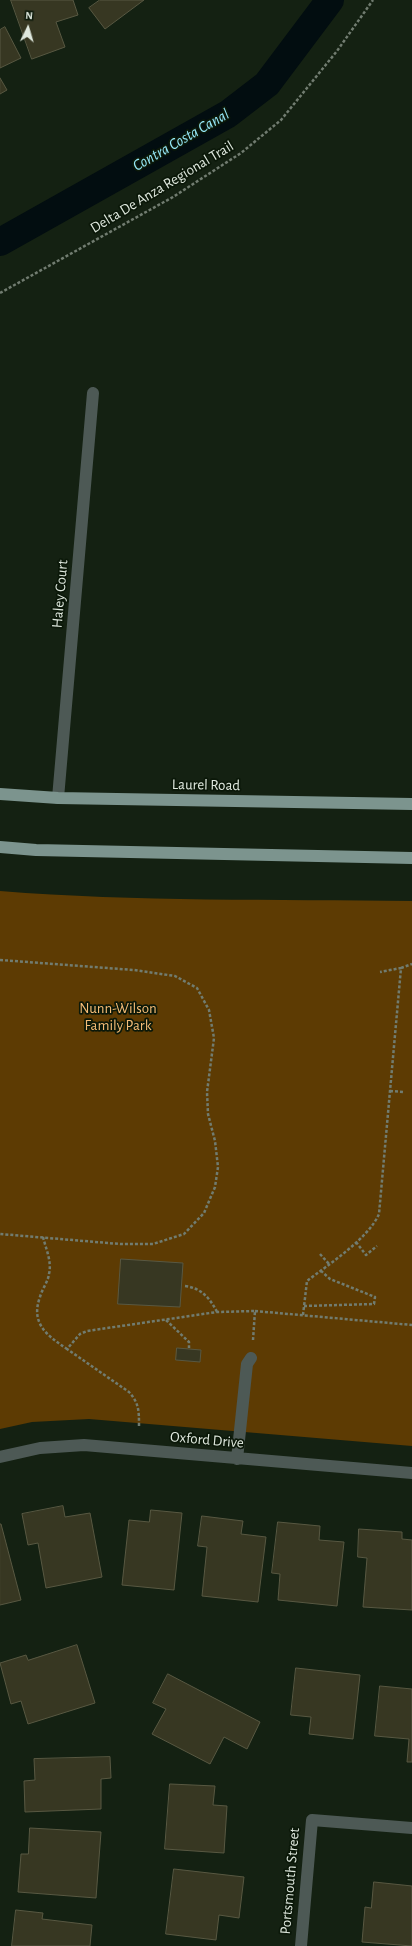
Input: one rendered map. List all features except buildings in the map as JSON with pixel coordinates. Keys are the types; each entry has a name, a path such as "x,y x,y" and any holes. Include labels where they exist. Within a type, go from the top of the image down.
{"main road":[{"name":"Laurel Road","path":"0,794 58,798 412,804"},
{"path":"0,847 36,850 412,858"}],"street":[{"name":"Haley Court","path":"58,798 93,393"},
{"path":"237,1459 247,1364 251,1358"},
{"name":"Oxford Drive","path":"0,1457 40,1448 84,1445 412,1473"},
{"name":"Portsmouth Street","path":"300,1946 312,1820 412,1828"}],"path":[{"name":"Delta De Anza Regional Trail","path":"0,293 173,197 241,153 281,120 337,51 373,0"},
{"path":"0,960 134,970 175,976 196,988 209,1010 214,1038 207,1092 208,1114 215,1141 218,1167 215,1187 204,1213 184,1234 153,1244 120,1244 0,1234"},
{"path":"380,972 401,968 412,964"},
{"path":"303,1315 307,1281 366,1234 376,1222 379,1214 401,968"},
{"path":"390,1091 404,1092"},
{"path":"43,1238 50,1263 49,1274 39,1298 37,1319 42,1330 67,1350 129,1392 136,1399 139,1408 139,1426"},
{"path":"356,1242 366,1255 377,1246"},
{"path":"320,1254 328,1264"},
{"path":"304,1306 374,1304 375,1297 330,1279 320,1270"},
{"path":"185,1286 197,1289 206,1295 212,1302 217,1312"},
{"path":"67,1350 80,1334 87,1331 217,1312 255,1311 412,1325"},
{"path":"253,1342 255,1311"},
{"path":"166,1320 189,1342 189,1348"}],"green space":[{"name":"Nunn-Wilson Family Park","path":"0,891 103,897 412,901 412,1446 89,1419 32,1422 0,1429"}],"waterway":[{"name":"Contra Costa Canal","path":"0,242 228,114 267,84 330,0"}]}
